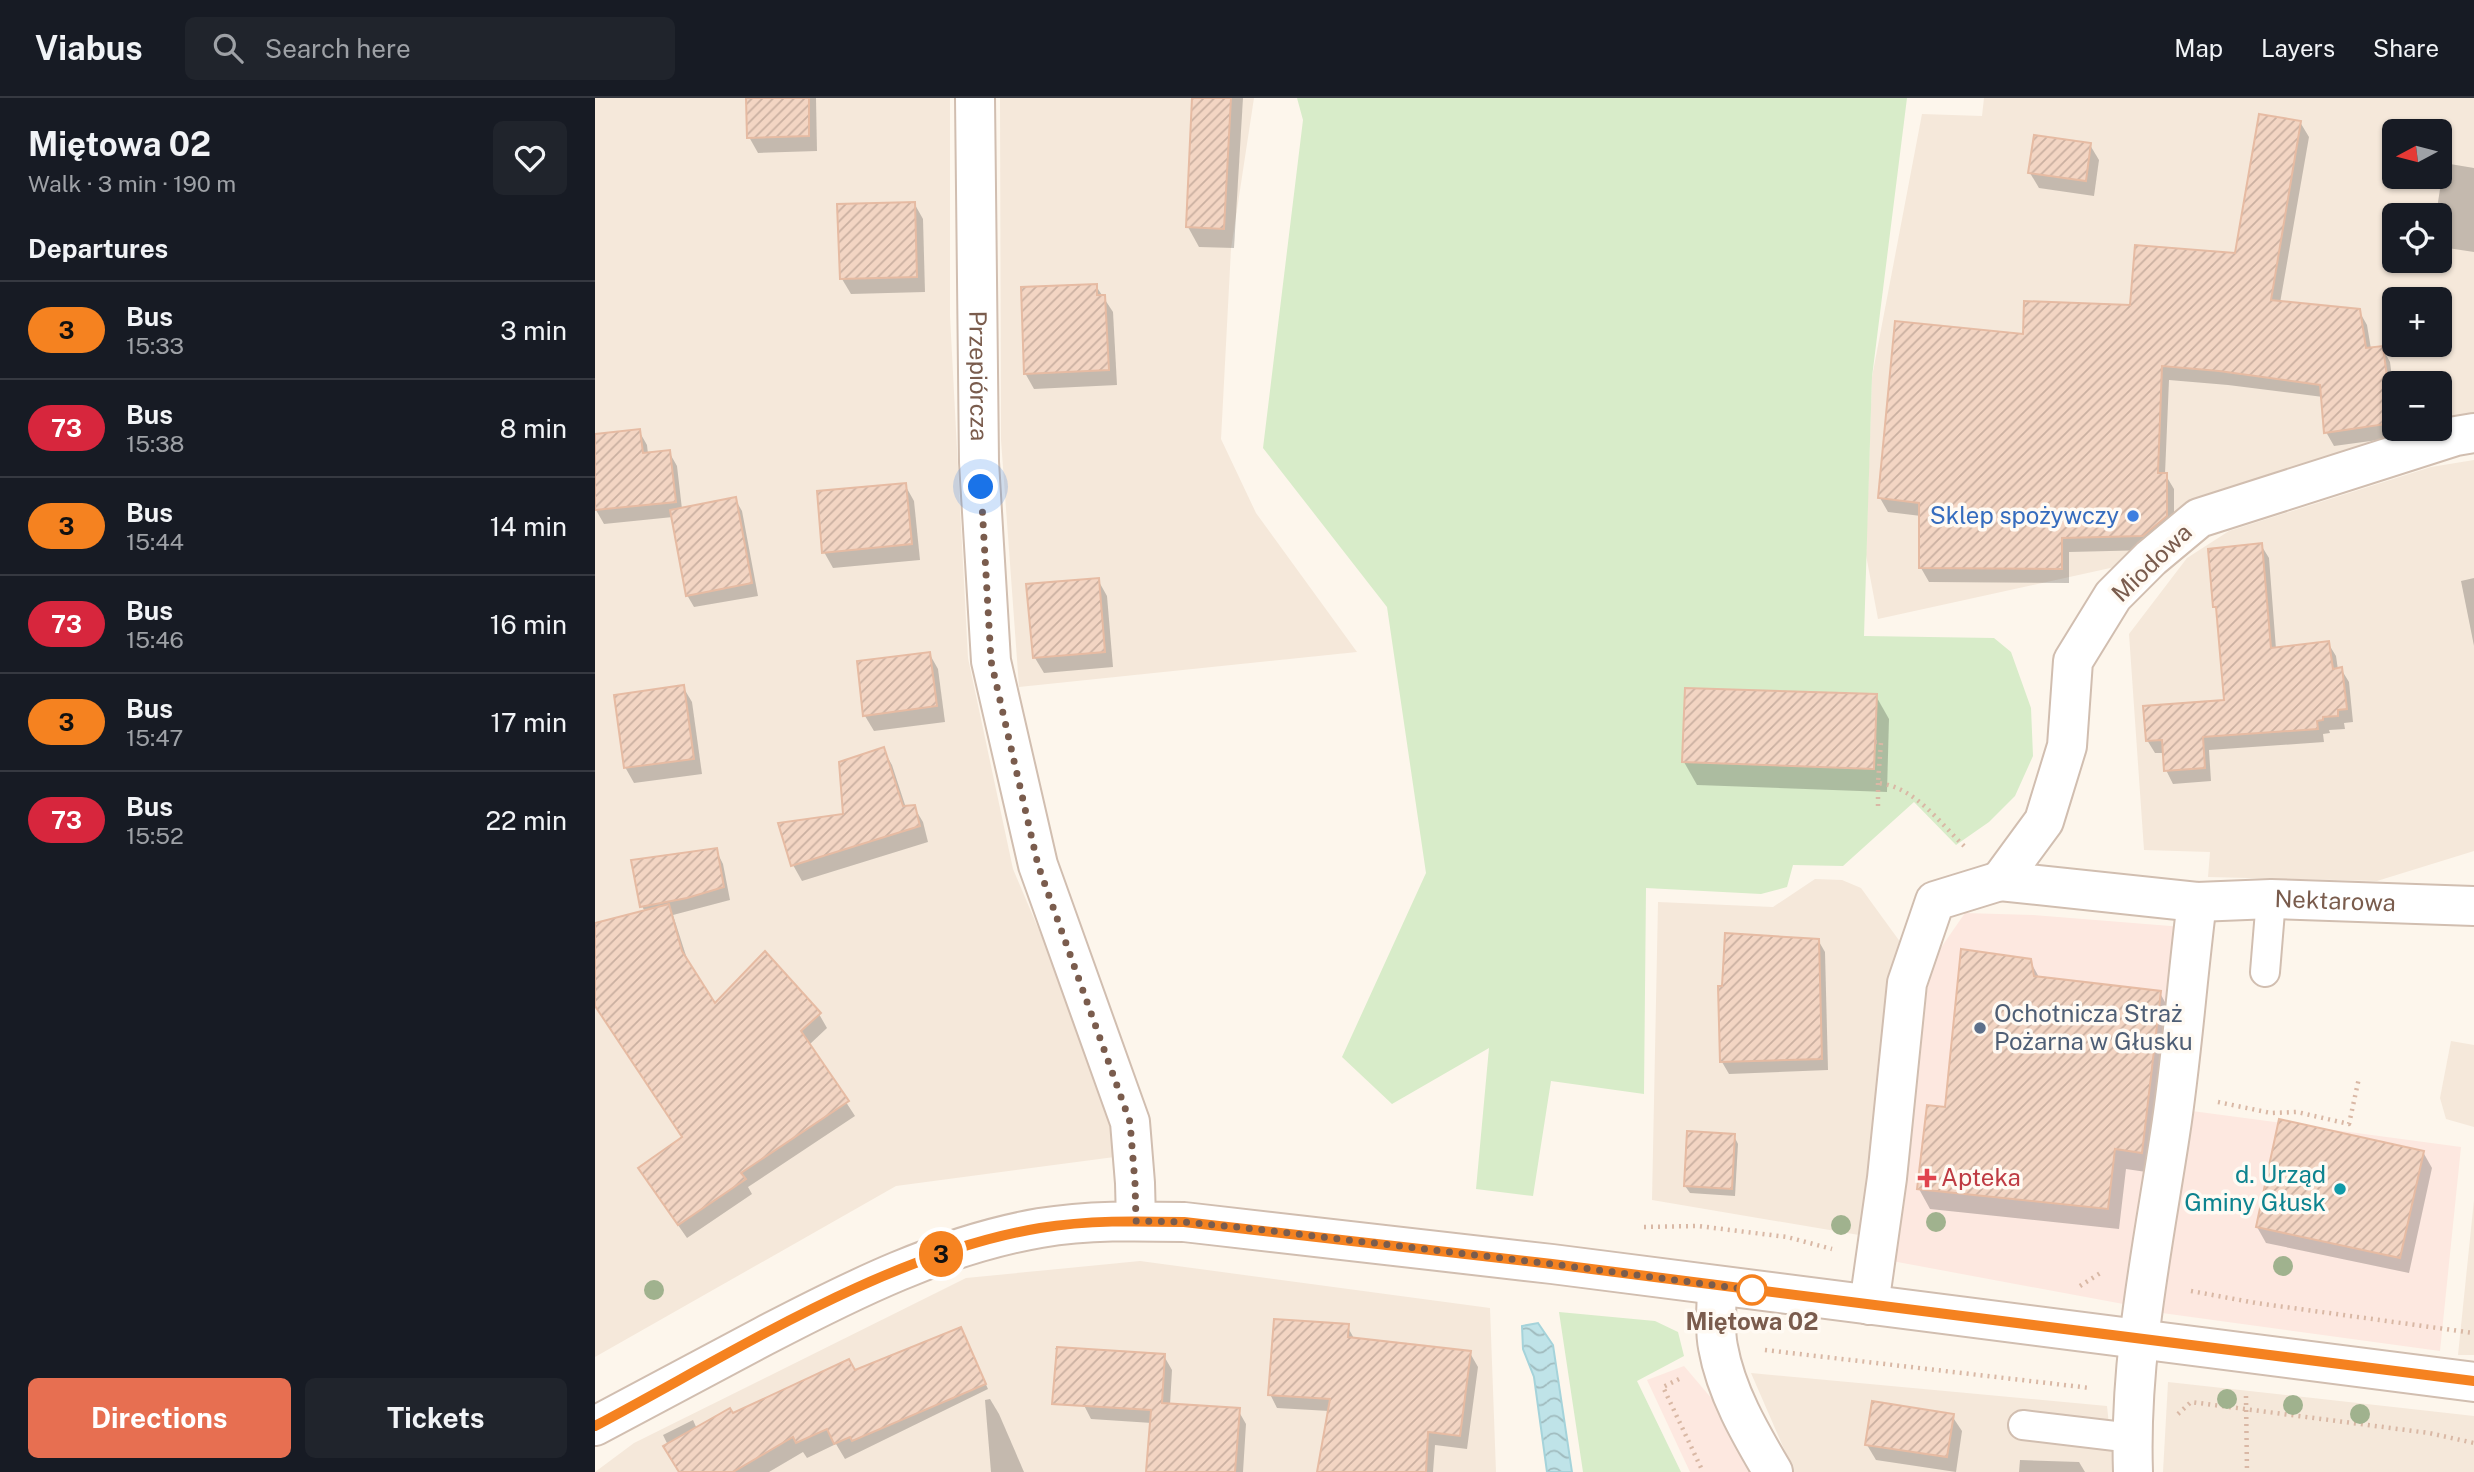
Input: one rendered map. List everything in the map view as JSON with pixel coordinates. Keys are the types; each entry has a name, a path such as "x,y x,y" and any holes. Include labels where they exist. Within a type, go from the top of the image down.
{"street":[{"name":"Przepiórcza","path":"975,98 979,462 991,661 1038,865 1130,1122 1136,1221"},
{"name":"Miodowa","path":"2000,881 2044,821 2067,746 2073,661 2113,596 2151,558 2199,518 2456,436 2474,433"},
{"path":"1869,1306 1888,1178 1907,984 1935,901 2000,881 2197,902 2176,1093 2139,1340 2132,1447"},
{"name":"Nektarowa","path":"2197,902 2271,900 2474,906"},
{"path":"595,1426 819,1307 888,1275 949,1251 1041,1228 1092,1222 1184,1222 1552,1264 2474,1381"},
{"path":"1717,1286 1717,1344 1729,1387 1754,1440 1773,1472"}],"lane":[{"path":"2265,972 2271,900"},
{"path":"2023,1425 2132,1447"}],"path":[{"path":"1875,742 1881,742 1878,806"},
{"path":"1878,783 1893,785 1911,794 2000,881"},
{"path":"2222,1103 2271,1114 2297,1112 2349,1124 2359,1078"},
{"path":"2182,1289 2256,1303 2474,1333"},
{"path":"1717,1344 2099,1390"},
{"path":"1686,1376 1663,1387 1703,1472"},
{"path":"2132,1447 2157,1433 2191,1402 2429,1433 2474,1443"}],"shaded area":[{"path":"595,98 950,98 950,316 968,658 1013,869 1119,1119 1122,1156 896,1186 595,1357"},
{"path":"1000,98 1254,98 1231,249 1221,439 1256,513 1357,652 1019,687 1001,440"},
{"path":"1984,98 2474,98 2474,417 2452,423 2452,371 2382,371 2382,441 2408,441 2133,563 1878,619 1866,555 1872,377 1922,114 1982,116"},
{"path":"2474,460 2474,851 2377,881 2208,877 2210,852 2144,850 2129,634 2187,558 2229,531 2431,467"},
{"path":"1815,879 1842,880 1861,888 1906,950 1865,1236 1652,1200 1658,902 1773,907"},
{"path":"1965,913 2033,915 2183,927 2134,1306 1892,1261 1931,962"},
{"path":"2451,1041 2474,1045 2474,1127 2446,1119 2440,1098"},
{"path":"2192,1111 2461,1147 2440,1351 2162,1313"},
{"path":"2474,1200 2474,1355 2458,1355"},
{"path":"1140,1261 1490,1308 1496,1472 595,1472 634,1443 966,1278"},
{"path":"1684,1366 1774,1472 1690,1472 1647,1380"},
{"path":"1751,1373 2107,1406 2114,1472 1794,1472"},
{"path":"2168,1382 2474,1416 2474,1472 2163,1472"}],"green space":[{"path":"1297,98 1907,98 1872,377 1864,636 1994,638 2011,652 2031,708 2033,756 2015,796 1989,822 1956,845 1914,802 1843,866 1793,865 1787,887 1761,894 1646,888 1644,1094 1551,1081 1533,1196 1476,1189 1489,1048 1392,1104 1342,1057 1426,873 1387,607 1263,448 1303,120"},
{"path":"1559,1312 1655,1321 1678,1332 1684,1356 1637,1381 1681,1472 1583,1472"}],"water":[{"path":"1538,1323 1553,1345 1572,1472 1547,1472 1534,1377 1523,1349 1522,1326"}],"building":[{"path":"746,98 809,98 809,136 747,138"},
{"path":"1192,98 1231,98 1224,229 1186,227"},
{"path":"2259,114 2301,121 2271,300 2360,309 2366,348 2382,346 2382,357 2384,357 2386,371 2382,371 2382,425 2324,433 2320,385 2162,366 2158,473 2167,473 2167,516 2143,536 2062,538 2062,569 1919,568 1919,503 1878,498 1895,321 2023,334 2024,301 2130,305 2135,245 2235,253"},
{"path":"2034,135 2091,143 2086,181 2028,173"},
{"path":"915,202 917,277 840,279 837,204"},
{"path":"1097,284 1097,295 1105,295 1109,370 1024,374 1021,287"},
{"path":"640,429 643,453 670,450 676,502 595,510 595,434"},
{"path":"906,483 912,544 822,553 817,491"},
{"path":"736,497 752,583 686,596 670,510"},
{"path":"2262,543 2271,648 2329,641 2333,669 2342,667 2347,709 2338,710 2338,716 2323,717 2323,720 2317,721 2318,729 2203,737 2205,768 2164,771 2162,740 2146,741 2143,706 2224,700 2208,549"},
{"path":"1099,578 1105,652 1033,658 1026,584"},
{"path":"930,652 937,706 863,716 857,661"},
{"path":"684,685 694,759 624,768 614,695"},
{"path":"1685,688 1877,694 1874,769 1682,762"},
{"path":"884,747 903,806 915,805 920,826 791,866 778,823 843,814 839,762"},
{"path":"717,848 724,887 687,898 640,907 631,860"},
{"path":"669,904 682,951 715,1003 765,951 821,1013 801,1031 849,1101 741,1173 746,1179 678,1225 638,1168 682,1137 595,1006 595,923"},
{"path":"1725,933 1819,939 1822,1059 1720,1062 1718,986 1722,986"},
{"path":"1961,949 2031,959 2034,976 2161,991 2142,1153 2115,1149 2108,1209 1917,1189 1927,1105 1945,1107"},
{"name":"d. Urząd Gminy Głusk","path":"2279,1119 2424,1151 2400,1258 2256,1227"},
{"path":"1687,1131 1735,1134 1732,1189 1684,1186"},
{"path":"1274,1319 1349,1324 1348,1337 1471,1351 1460,1436 1428,1432 1426,1472 1317,1472 1330,1399 1268,1395"},
{"path":"961,1327 986,1384 852,1441 850,1437 834,1444 827,1429 796,1443 793,1437 733,1472 679,1472 663,1446 730,1408 733,1413 849,1359 855,1370"},
{"path":"1057,1347 1165,1354 1162,1403 1240,1408 1235,1472 1146,1472 1151,1410 1052,1404"},
{"path":"1872,1401 1954,1414 1947,1457 1865,1445"}],"bus line":[{"name":"3","path":"595,1426 819,1307 888,1275 949,1251 994,1238 1041,1228 1092,1222 1184,1222 1552,1264 2474,1381"}],"place":[{"name":"Sklep spożywczy","path":"2133,516"},
{"name":"Ochotnicza Straż Pożarna w Głusku","path":"1980,1028"},
{"name":"Apteka","path":"1927,1178"},
{"name":"d. Urząd Gminy Głusk","path":"2340,1189"},
{"name":"Miętowa 02","path":"1752,1290"}],"route":[{"path":"981,487 991,661 1038,865 1130,1122 1136,1221 1246,1228 1752,1290"}]}
